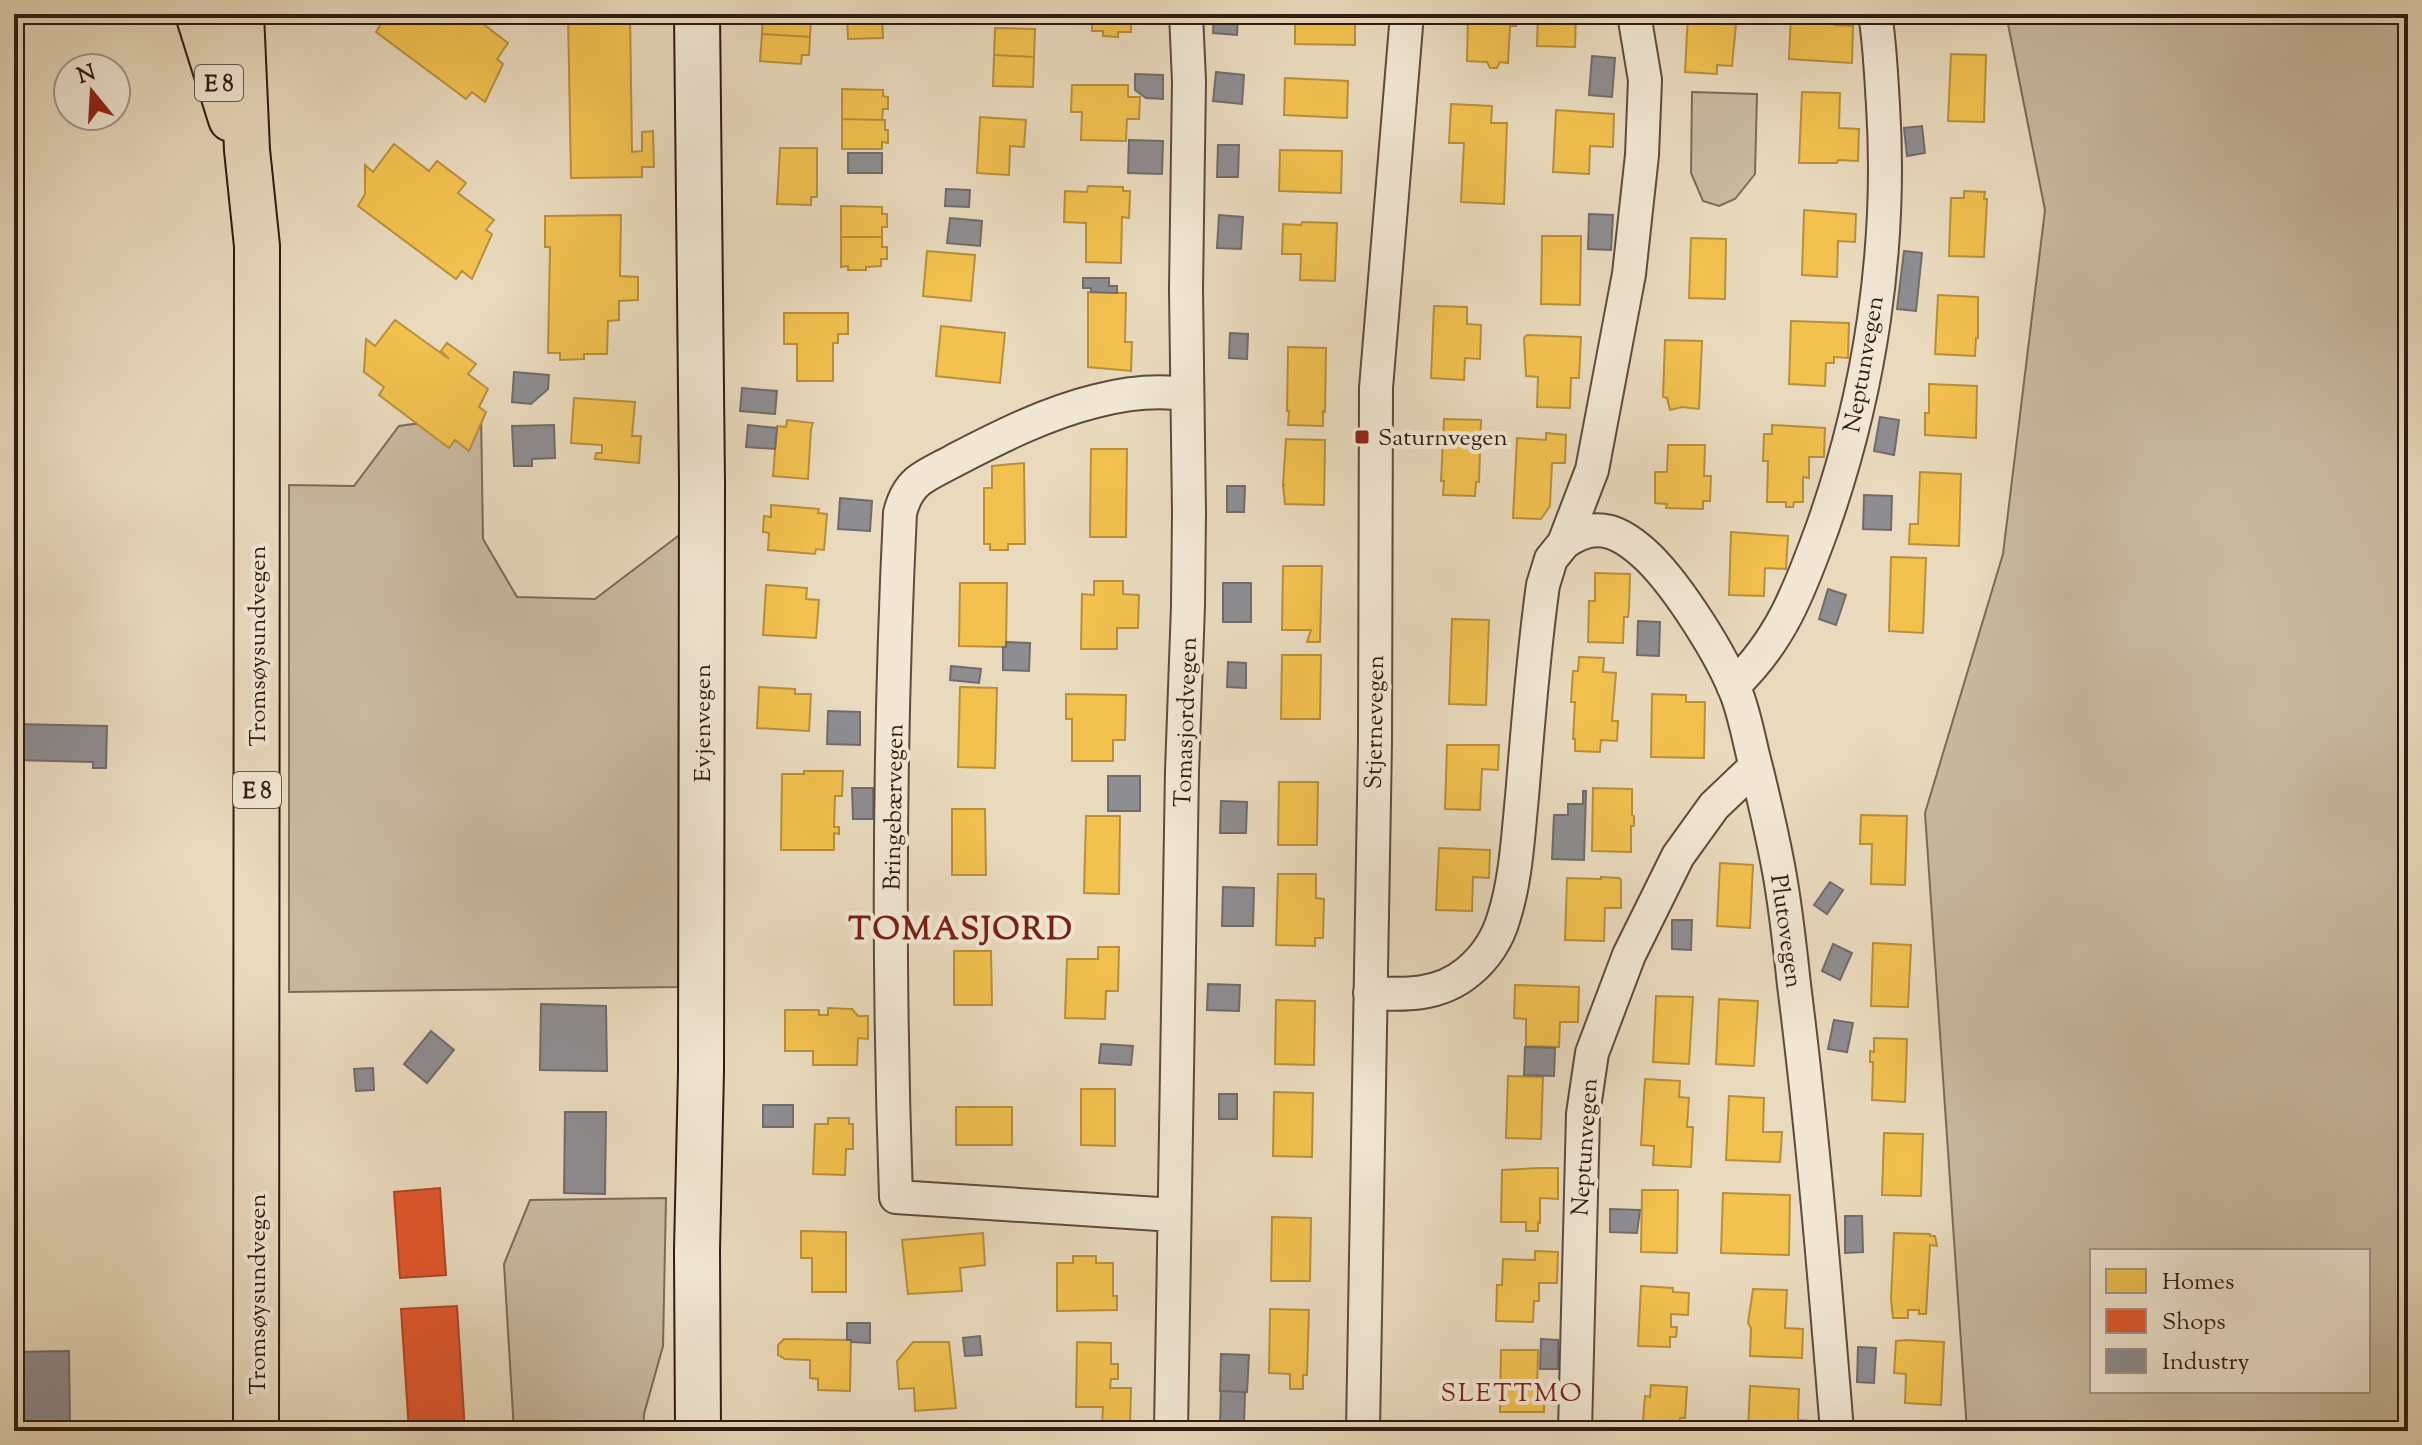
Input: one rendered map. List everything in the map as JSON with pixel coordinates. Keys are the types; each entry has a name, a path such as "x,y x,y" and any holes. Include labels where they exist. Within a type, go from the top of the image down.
{"highway":[{"name":"Tromsøysundvegen","path":"198,14 222,96 247,150"},
{"name":"Tromsøysundvegen","path":"241,14 247,150 256,224 258,274 256,1431"}],"street":[{"name":"Evjenvegen","path":"697,14 702,527 698,1431"},
{"name":"Tomasjordvegen","path":"1171,1431 1182,771 1188,606 1186,188 1189,81 1186,14"},
{"name":"Stjernevegen","path":"1363,1431 1375,742 1376,388 1407,14"},
{"path":"1370,993 1412,995 1452,983 1484,956 1501,927 1507,906 1518,838 1543,585 1551,559 1564,543 1592,470 1635,232 1645,80 1634,14"},
{"name":"Neptunvegen","path":"1733,686 1767,649 1793,603 1832,502 1861,397 1881,255 1886,182 1875,14"},
{"name":"Bringebærvegen","path":"1174,1215 896,1197 891,855 896,595 900,513 908,493 925,476 972,451 1067,410 1099,400 1138,394 1161,391 1187,394"},
{"name":"Plutovegen","path":"1564,543 1576,535 1598,530 1618,534 1634,544 1660,570 1682,599 1724,667 1744,717 1779,870 1804,1058 1837,1431"},
{"name":"Neptunvegen","path":"1575,1431 1583,1114 1592,1053 1629,955 1678,856 1714,806 1755,767"}],"shaded area":[{"path":"2006,14 2408,14 2408,1431 1967,1431 1925,813 2003,554 2045,210"},
{"path":"1692,92 1757,94 1755,174 1735,199 1719,206 1703,201 1691,173"},
{"path":"481,415 483,539 517,597 595,599 682,533 678,987 289,992 289,485 354,486 399,426"},
{"path":"666,1198 663,1346 644,1414 643,1431 514,1431 504,1264 530,1200"}],"building: Homes":[{"path":"368,14 470,14 508,43 497,59 503,64 485,102 472,92 466,99 376,32 381,24"},
{"path":"568,14 630,14 632,152 642,151 642,132 653,131 654,167 642,167 642,177 571,178"},
{"path":"763,14 805,14 805,19 811,19 810,37 762,34"},
{"path":"1092,14 1143,14 1143,19 1131,18 1131,32 1118,32 1118,37 1103,36 1103,31 1092,31"},
{"path":"1295,14 1355,14 1355,45 1295,44"},
{"path":"1468,14 1510,14 1510,17 1516,18 1516,26 1510,26 1508,63 1500,62 1497,68 1490,68 1487,62 1467,61"},
{"path":"1538,14 1576,14 1575,47 1537,46"},
{"path":"1688,14 1737,14 1732,66 1717,65 1717,74 1685,72"},
{"path":"1791,14 1836,14 1835,25 1853,26 1852,63 1789,59"},
{"path":"847,15 897,15 882,16 883,38 848,39"},
{"path":"995,28 1035,29 1034,57 994,55"},
{"path":"762,34 810,37 809,55 802,55 801,64 760,61"},
{"path":"1951,54 1986,55 1984,122 1948,121"},
{"path":"994,55 1034,57 1033,87 993,86"},
{"path":"1285,78 1348,81 1347,118 1284,115"},
{"path":"1072,85 1128,85 1128,97 1140,97 1139,119 1127,119 1126,141 1081,140 1082,112 1071,112"},
{"path":"842,89 883,90 883,96 888,97 888,109 883,109 882,120 842,119"},
{"path":"1802,92 1840,93 1839,128 1859,129 1858,161 1799,163"},
{"path":"1451,104 1492,106 1491,123 1507,123 1504,204 1461,202 1464,143 1449,143"},
{"path":"1556,110 1614,114 1613,147 1590,146 1589,174 1553,172"},
{"path":"980,117 1026,120 1024,147 1010,146 1009,175 977,173"},
{"path":"842,119 885,120 888,143 882,142 882,149 842,149"},
{"path":"394,144 429,171 437,161 466,183 458,193 494,220 486,230 492,234 472,279 462,271 456,279 358,206 365,194 365,165 373,172"},
{"path":"780,148 817,148 817,197 811,197 811,205 777,204"},
{"path":"1280,150 1342,151 1341,193 1279,191"},
{"path":"1088,186 1123,187 1123,191 1130,191 1129,218 1122,217 1121,263 1086,262 1086,223 1064,222 1065,191 1087,192"},
{"path":"1964,191 1985,192 1984,257 1949,256 1951,198 1964,198"},
{"path":"841,206 882,207 882,214 887,214 887,227 882,227 882,237 841,237"},
{"path":"1804,210 1856,214 1855,242 1838,241 1837,277 1802,275"},
{"path":"621,215 620,276 638,277 638,300 619,301 619,320 608,321 607,354 584,354 584,359 560,360 560,353 548,353 550,247 545,247 545,216"},
{"path":"1302,222 1337,223 1335,281 1300,280 1301,254 1282,254 1283,224 1301,225"},
{"path":"1542,236 1581,236 1580,305 1541,304"},
{"path":"841,237 882,237 882,247 887,247 887,259 881,259 881,266 866,267 866,270 841,267"},
{"path":"1691,238 1726,239 1725,299 1689,298"},
{"path":"927,251 975,255 971,301 923,296"},
{"path":"1088,292 1126,293 1125,342 1132,342 1131,371 1088,367"},
{"path":"1938,295 1978,297 1975,356 1935,354"},
{"path":"1434,306 1467,307 1467,324 1481,325 1480,359 1465,358 1464,380 1431,378"},
{"path":"784,313 848,313 848,334 838,334 838,343 833,343 833,381 797,381 797,344 784,344"},
{"path":"395,320 449,359 441,351 447,343 476,364 468,374 488,389 479,407 486,412 469,451 455,440 449,448 379,395 384,387 364,372 366,339 375,346"},
{"path":"1791,321 1849,323 1848,358 1834,357 1834,363 1826,363 1825,386 1789,384"},
{"path":"941,326 1005,333 1000,383 936,376"},
{"path":"1527,335 1581,337 1579,378 1571,378 1570,408 1537,407 1538,377 1526,376 1524,338"},
{"path":"1665,340 1702,341 1699,409 1682,407 1670,410 1667,398 1663,397"},
{"path":"1288,347 1326,348 1323,426 1288,425"},
{"path":"1929,384 1977,386 1976,438 1925,435"},
{"path":"574,398 635,402 632,436 641,436 639,463 595,459 596,453 602,453 602,445 571,443"},
{"path":"1444,419 1481,420 1479,482 1476,482 1475,496 1443,495"},
{"path":"787,420 813,423 808,479 773,476 777,426 786,427"},
{"path":"1772,425 1825,428 1824,457 1809,457 1809,478 1803,477 1803,502 1794,502 1793,507 1786,507 1786,502 1767,502 1768,461 1763,461 1764,434 1772,434"},
{"path":"1546,433 1566,435 1565,463 1552,463 1550,506 1541,519 1513,518 1517,438 1546,440"},
{"path":"1286,439 1325,440 1324,505 1285,504"},
{"path":"1668,445 1705,445 1704,476 1711,476 1710,501 1703,501 1703,509 1666,508 1667,504 1655,503 1655,472 1667,472"},
{"path":"1091,449 1127,449 1126,537 1090,537"},
{"path":"1024,463 1025,544 1008,544 1008,550 990,550 990,544 984,544 984,488 992,488 992,466"},
{"path":"1920,472 1961,474 1959,546 1909,544 1910,524 1918,524"},
{"path":"771,505 819,509 818,513 827,514 824,550 816,549 815,554 768,550 769,533 763,532 764,516 771,517"},
{"path":"1731,532 1788,536 1786,569 1765,568 1764,596 1729,595"},
{"path":"1891,557 1926,558 1923,633 1889,631"},
{"path":"1283,566 1322,566 1320,642 1307,642 1311,630 1282,630"},
{"path":"1595,573 1630,574 1629,608 1628,617 1624,617 1623,643 1588,642 1589,601 1595,601"},
{"path":"1094,581 1123,581 1123,594 1139,595 1138,628 1117,628 1117,649 1081,649 1082,594 1094,595"},
{"path":"960,583 1007,583 1006,647 959,646"},
{"path":"766,585 807,588 806,599 819,600 816,638 763,635"},
{"path":"1452,619 1489,620 1486,705 1449,704"},
{"path":"1282,655 1321,655 1320,719 1281,719"},
{"path":"1579,657 1604,658 1603,672 1616,673 1612,721 1618,721 1617,741 1601,740 1600,752 1575,751 1575,702 1571,702 1573,671 1578,671"},
{"path":"759,687 795,689 795,694 811,694 809,731 757,728"},
{"path":"960,687 997,688 995,768 958,767"},
{"path":"1066,694 1126,695 1125,740 1113,740 1113,761 1072,761 1072,719 1066,719"},
{"path":"1652,694 1686,695 1686,702 1705,702 1704,758 1651,757"},
{"path":"1447,745 1499,745 1498,770 1482,769 1480,810 1445,809"},
{"path":"804,771 843,771 842,796 835,796 834,827 839,827 839,834 834,833 834,850 781,850 782,774 804,774"},
{"path":"1279,782 1318,782 1317,845 1278,845"},
{"path":"1593,788 1632,789 1634,826 1631,826 1631,852 1592,851"},
{"path":"952,809 985,809 986,875 952,875"},
{"path":"1861,815 1907,816 1905,885 1871,884 1872,844 1860,844"},
{"path":"1086,816 1120,816 1119,894 1084,893"},
{"path":"1439,848 1490,850 1489,878 1473,877 1472,911 1436,910"},
{"path":"1720,863 1753,865 1750,928 1717,926"},
{"path":"1278,874 1316,874 1316,898 1324,899 1323,938 1315,938 1315,946 1276,945"},
{"path":"1567,878 1621,880 1621,908 1605,908 1604,941 1565,940"},
{"path":"1873,943 1911,945 1908,1007 1871,1006"},
{"path":"1098,947 1119,947 1118,991 1106,991 1105,1019 1065,1018 1067,959 1098,959"},
{"path":"954,951 991,951 992,1005 954,1005"},
{"path":"1515,985 1579,987 1578,1022 1560,1022 1559,1047 1526,1046 1526,1019 1514,1018"},
{"path":"1656,996 1693,997 1689,1064 1653,1062"},
{"path":"1719,999 1758,1001 1754,1066 1716,1064"},
{"path":"1276,1000 1315,1001 1314,1065 1275,1064"},
{"path":"828,1008 852,1009 858,1016 868,1016 868,1039 858,1038 857,1065 813,1065 813,1051 785,1051 785,1010 819,1010 819,1015 828,1015"},
{"path":"1874,1038 1907,1039 1905,1102 1872,1100 1873,1062 1870,1062 1870,1051 1874,1052"},
{"path":"1508,1076 1543,1077 1541,1139 1506,1138"},
{"path":"1645,1079 1680,1081 1679,1097 1689,1098 1687,1127 1693,1127 1691,1167 1653,1165 1654,1146 1641,1145"},
{"path":"1081,1089 1115,1089 1115,1146 1081,1145"},
{"path":"1274,1092 1313,1093 1312,1157 1273,1156"},
{"path":"1729,1096 1764,1098 1763,1132 1782,1132 1780,1162 1726,1160"},
{"path":"956,1107 1012,1107 1012,1145 956,1145"},
{"path":"828,1118 849,1118 849,1124 853,1124 853,1149 846,1149 845,1175 813,1174 815,1124 828,1124"},
{"path":"1884,1133 1923,1134 1921,1196 1882,1195"},
{"path":"1558,1168 1558,1199 1540,1198 1538,1231 1526,1231 1526,1222 1501,1222 1502,1170"},
{"path":"1642,1190 1678,1190 1677,1253 1641,1252"},
{"path":"1723,1193 1790,1195 1789,1255 1721,1253"},
{"path":"1272,1217 1311,1218 1310,1281 1271,1281"},
{"path":"801,1231 846,1232 846,1292 812,1292 812,1258 801,1258"},
{"path":"983,1233 985,1265 960,1268 962,1291 908,1294 902,1240"},
{"path":"1894,1233 1935,1236 1937,1246 1930,1245 1926,1314 1908,1310 1908,1318 1893,1318"},
{"path":"1535,1251 1558,1252 1557,1283 1539,1283 1539,1301 1534,1301 1533,1322 1496,1321 1497,1285 1502,1285 1503,1259 1535,1260"},
{"path":"1073,1256 1096,1256 1096,1263 1113,1263 1113,1296 1117,1296 1117,1310 1057,1311 1057,1263 1073,1263"},
{"path":"1641,1286 1673,1288 1673,1292 1689,1293 1688,1315 1671,1314 1671,1327 1677,1327 1676,1337 1670,1337 1670,1347 1638,1346"},
{"path":"1753,1289 1787,1290 1785,1328 1803,1329 1802,1358 1750,1356 1751,1328 1748,1323"},
{"path":"1270,1309 1309,1310 1307,1375 1303,1375 1303,1389 1290,1389 1290,1374 1269,1373"},
{"path":"784,1339 851,1340 850,1391 818,1390 818,1379 810,1378 810,1360 785,1359 778,1355 778,1345"},
{"path":"1896,1341 1944,1342 1941,1405 1905,1403 1906,1374 1894,1373"},
{"path":"913,1342 949,1342 956,1408 915,1411 914,1388 899,1389 897,1361"},
{"path":"1077,1342 1111,1343 1111,1364 1118,1364 1118,1379 1111,1379 1110,1388 1131,1388 1130,1426 1102,1426 1103,1407 1076,1407"},
{"path":"1501,1350 1538,1350 1537,1392 1544,1392 1544,1412 1500,1412"},
{"path":"1651,1385 1687,1387 1685,1418 1680,1418 1679,1431 1642,1431 1645,1396 1650,1397"},
{"path":"1750,1386 1799,1389 1798,1420 1810,1421 1810,1431 1748,1431"}],"building: Shops":[{"path":"440,1188 446,1275 400,1278 394,1192"},
{"path":"457,1306 465,1431 409,1431 401,1309"}],"building: Industry":[{"path":"1214,14 1238,14 1237,35 1213,33"},
{"path":"1592,56 1615,58 1612,97 1589,95"},
{"path":"1216,72 1244,75 1242,104 1213,101"},
{"path":"1135,74 1163,75 1163,99 1146,98 1135,90"},
{"path":"1922,126 1925,153 1907,156 1904,128"},
{"path":"1129,140 1163,141 1162,174 1128,173"},
{"path":"1218,145 1239,145 1238,177 1217,177"},
{"path":"848,153 882,153 882,173 848,173"},
{"path":"946,189 970,190 969,207 945,206"},
{"path":"1589,214 1613,215 1611,250 1588,249"},
{"path":"1219,215 1243,217 1241,249 1217,248"},
{"path":"950,218 982,221 980,246 947,243"},
{"path":"1904,251 1922,253 1916,311 1897,309"},
{"path":"1083,278 1109,278 1109,286 1117,286 1117,293 1091,292 1091,288 1083,288"},
{"path":"1230,333 1248,334 1247,359 1229,358"},
{"path":"514,372 549,375 548,389 531,404 512,402"},
{"path":"742,388 777,391 775,414 740,411"},
{"path":"1880,417 1899,420 1894,455 1874,451"},
{"path":"554,425 555,458 532,459 532,466 514,466 512,426"},
{"path":"748,425 777,428 775,449 746,447"},
{"path":"1227,486 1245,486 1244,512 1227,512"},
{"path":"1864,495 1892,496 1891,530 1863,529"},
{"path":"840,498 872,501 870,531 838,529"},
{"path":"1223,583 1251,583 1251,622 1223,622"},
{"path":"1828,589 1846,595 1836,625 1819,619"},
{"path":"1638,621 1660,622 1659,656 1637,655"},
{"path":"1006,642 1030,643 1029,671 1003,670 1003,647 1006,647"},
{"path":"1228,662 1246,663 1246,688 1227,687"},
{"path":"951,666 981,669 979,683 950,680"},
{"path":"828,711 860,712 860,745 827,744"},
{"path":"14,724 107,726 106,768 93,768 93,762 14,760"},
{"path":"1108,776 1140,776 1140,811 1108,811"},
{"path":"852,788 873,788 873,819 853,819"},
{"path":"1583,791 1586,791 1584,860 1552,859 1554,815 1568,815 1568,804 1583,804"},
{"path":"1221,801 1247,802 1246,833 1220,833"},
{"path":"1830,882 1843,890 1827,914 1814,905"},
{"path":"1223,887 1254,888 1253,926 1222,926"},
{"path":"1672,920 1692,920 1691,950 1672,949"},
{"path":"1833,944 1852,953 1840,980 1822,971"},
{"path":"1208,984 1240,985 1239,1011 1207,1010"},
{"path":"541,1004 606,1006 607,1071 540,1070"},
{"path":"1834,1020 1853,1023 1847,1052 1828,1049"},
{"path":"431,1031 454,1050 427,1083 404,1064"},
{"path":"1101,1044 1133,1046 1131,1065 1099,1063"},
{"path":"1525,1047 1555,1048 1554,1076 1524,1075"},
{"path":"373,1068 374,1090 356,1091 354,1069"},
{"path":"1219,1094 1237,1094 1237,1119 1219,1119"},
{"path":"763,1105 793,1105 793,1127 763,1127"},
{"path":"565,1112 606,1112 605,1194 564,1193"},
{"path":"1610,1209 1640,1210 1637,1233 1610,1232"},
{"path":"1845,1216 1862,1216 1863,1252 1845,1253"},
{"path":"847,1323 870,1323 870,1343 847,1340"},
{"path":"980,1336 982,1355 965,1356 963,1338"},
{"path":"1541,1339 1558,1340 1558,1369 1540,1369"},
{"path":"1858,1347 1876,1348 1874,1383 1857,1382"},
{"path":"69,1351 70,1431 14,1431 14,1352"},
{"path":"1221,1354 1249,1355 1247,1392 1220,1391"},
{"path":"1221,1391 1245,1392 1244,1428 1220,1428"}],"place":[{"name":"Saturnvegen","path":"1362,437"}],"district":[{"name":"TOMASJORD","path":"961,928"},
{"name":"SLETTMO","path":"1512,1392"}]}
